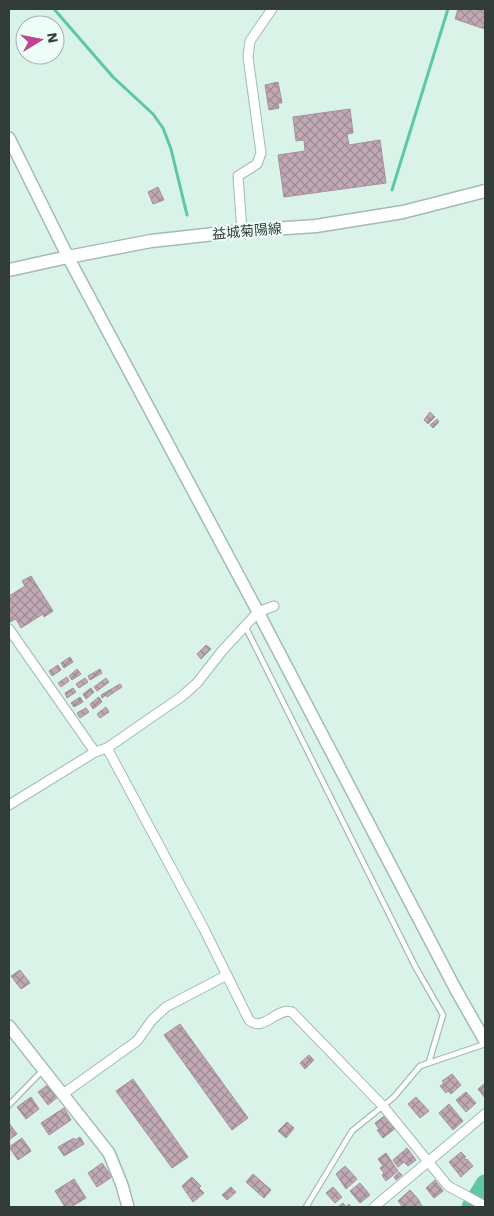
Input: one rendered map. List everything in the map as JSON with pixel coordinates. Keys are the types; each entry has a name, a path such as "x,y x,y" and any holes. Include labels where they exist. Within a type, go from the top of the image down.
{"main road":[{"name":"益城菊陽線","path":"9,270 151,242 242,231 326,225 403,212 485,191"}],"street":[{"path":"242,231 238,176 257,164 261,153 248,57 250,41 272,9"},
{"path":"9,138 68,257 485,1042"},
{"path":"9,805 95,752 107,748 181,697 197,683 222,651 258,612 274,606"},
{"path":"9,629 95,752"},
{"path":"107,748 204,928 251,1022 259,1024 286,1011 292,1012 384,1106 448,1186 485,1206"},
{"path":"64,1094 137,1040 152,1020 166,1007 227,974"},
{"path":"9,1026 109,1153 122,1185 128,1207"},
{"path":"376,1207 485,1114"},
{"path":"480,1207 485,1198"}],"lane":[{"path":"245,626 416,968 443,1014 429,1062"},
{"path":"306,1207 352,1131 394,1097 420,1066 485,1042"},
{"path":"9,1105 44,1069"}],"building":[{"path":"458,9 485,9 485,29 455,19"},
{"path":"278,82 282,103 278,103 279,108 269,110 265,85"},
{"path":"350,109 353,133 347,134 349,145 380,140 386,183 284,197 278,155 305,151 304,140 296,141 293,117"},
{"path":"158,187 164,200 153,204 148,192"},
{"path":"430,412 435,417 428,424 424,420"},
{"path":"437,419 439,422 433,428 430,425"},
{"path":"31,576 53,611 44,617 43,614 21,628 16,619 9,621 9,596 25,586 22,581"},
{"path":"206,645 211,649 201,659 197,654"},
{"path":"70,657 73,662 64,668 61,663"},
{"path":"58,665 61,670 52,676 49,671"},
{"path":"77,669 81,674 72,680 69,676"},
{"path":"100,669 102,673 90,680 88,676"},
{"path":"67,677 69,681 61,687 58,683"},
{"path":"85,678 88,682 79,688 76,684"},
{"path":"106,678 109,682 97,691 94,687"},
{"path":"120,684 122,687 107,697 106,695 102,698 101,695"},
{"path":"73,688 76,692 67,698 65,693"},
{"path":"91,688 94,692 86,699 83,694"},
{"path":"80,697 83,702 74,707 71,703"},
{"path":"99,697 102,702 93,709 90,704"},
{"path":"106,707 109,712 100,718 97,714"},
{"path":"86,708 89,712 80,718 77,713"},
{"path":"20,970 30,983 21,989 11,976"},
{"path":"180,1024 248,1118 232,1130 164,1035"},
{"path":"309,1055 314,1060 305,1069 300,1063"},
{"path":"452,1074 461,1085 451,1094 448,1091 446,1093 440,1086 444,1083 442,1081"},
{"path":"133,1079 188,1157 172,1168 116,1091"},
{"path":"485,1083 485,1098 478,1089"},
{"path":"49,1084 59,1096 48,1105 38,1092"},
{"path":"466,1092 476,1103 466,1112 456,1100"},
{"path":"31,1097 39,1109 26,1119 17,1107"},
{"path":"416,1097 429,1111 420,1118 408,1104"},
{"path":"449,1104 463,1121 453,1130 439,1113"},
{"path":"64,1108 71,1120 49,1135 41,1123"},
{"path":"387,1114 397,1127 383,1138 377,1130 379,1129 375,1123"},
{"path":"287,1122 294,1128 286,1138 278,1131"},
{"path":"9,1123 17,1134 9,1140"},
{"path":"80,1137 84,1144 64,1156 58,1147 74,1138 75,1140"},
{"path":"22,1138 31,1151 18,1160 9,1147"},
{"path":"407,1148 416,1160 408,1166 404,1162 398,1167 393,1160"},
{"path":"461,1152 466,1157 464,1158 473,1166 461,1177 449,1162"},
{"path":"386,1153 398,1171 386,1181 382,1175 384,1173 380,1168 383,1166 378,1159"},
{"path":"102,1163 112,1177 97,1187 88,1173"},
{"path":"345,1166 357,1179 346,1189 336,1174"},
{"path":"399,1172 402,1175 396,1180 394,1177"},
{"path":"253,1174 271,1190 264,1198 246,1182"},
{"path":"192,1177 201,1186 199,1188 204,1193 193,1202 182,1186"},
{"path":"74,1179 86,1198 71,1207 65,1207 55,1191"},
{"path":"435,1180 443,1191 434,1198 426,1188"},
{"path":"360,1183 370,1195 360,1203 350,1191"},
{"path":"231,1187 236,1192 227,1200 222,1195"},
{"path":"333,1187 342,1197 335,1203 326,1193"},
{"path":"410,1190 418,1199 421,1207 403,1207 398,1201"},
{"path":"343,1203 346,1207 338,1207"}],"waterway":[{"path":"54,9 113,77 153,114 163,128 171,149 187,215"},
{"path":"392,190 448,9"},
{"path":"471,1207 485,1184"}]}
